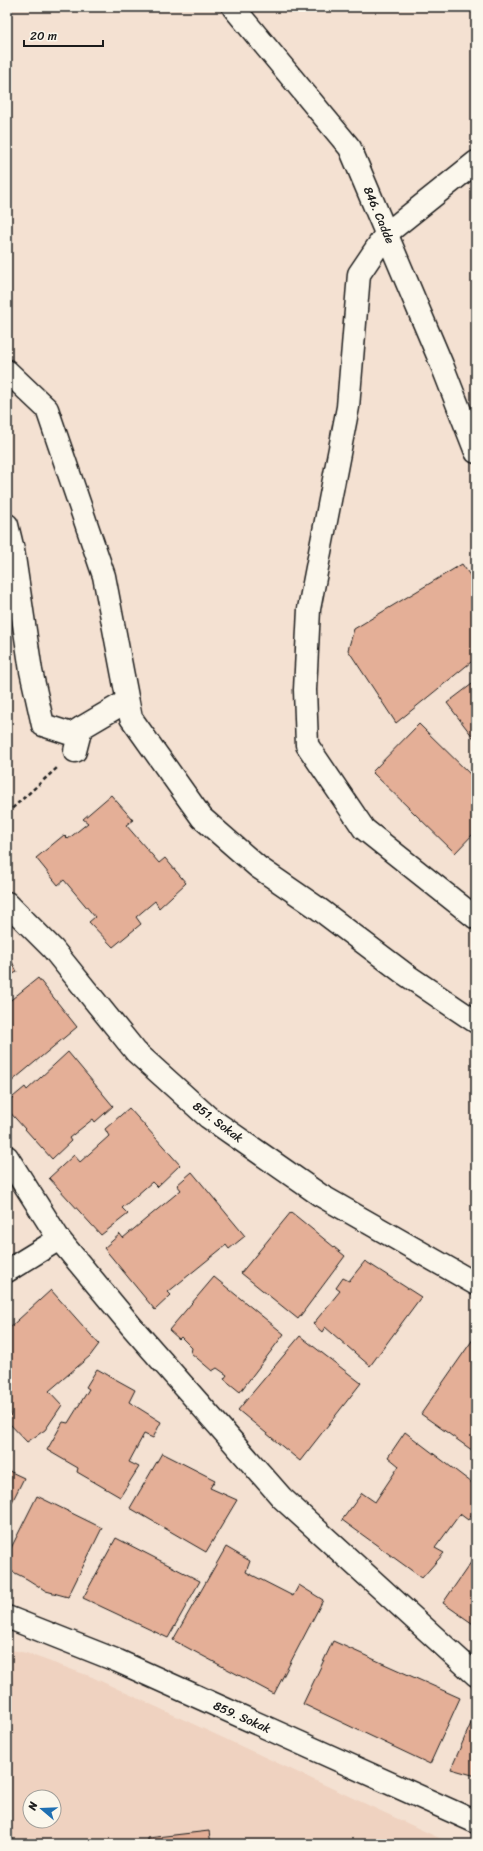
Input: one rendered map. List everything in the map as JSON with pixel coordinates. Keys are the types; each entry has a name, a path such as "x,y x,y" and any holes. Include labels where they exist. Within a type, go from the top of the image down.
{"street":[{"name":"846. Cadde","path":"233,7 350,148 476,452"},
{"path":"476,162 386,234 359,274 348,408 309,609 305,690 307,746 364,829 476,918"},
{"path":"7,371 47,409 104,576 131,718 202,818 258,867 319,909 405,974 476,1022"},
{"path":"7,525 13,550 31,672 43,725 72,734 128,701"},
{"path":"75,752 81,728"},
{"name":"851. Sokak","path":"7,903 53,949 136,1052 208,1117 320,1195 476,1284"},
{"path":"7,1157 59,1239 132,1327 282,1498 476,1675"},
{"path":"7,1271 59,1239"},
{"name":"859. Sokak","path":"7,1616 118,1661 476,1822"}],"path":[{"path":"7,813 75,752"}],"shaded area":[{"path":"7,1649 26,1653 92,1677 452,1844 8,1844"}],"building":[{"path":"462,564 476,584 476,658 396,723 348,650 354,629"},
{"path":"476,681 476,741 447,703"},
{"path":"419,724 476,780 476,831 455,853 372,772"},
{"path":"111,795 133,820 126,825 159,863 165,858 186,883 159,908 155,901 136,917 141,924 113,947 89,922 95,917 64,880 58,885 36,858 64,835 68,839 88,823 83,819"},
{"path":"7,951 17,972 7,977"},
{"path":"38,978 77,1027 11,1082 7,1077 7,1003"},
{"path":"68,1052 113,1106 95,1122 93,1119 69,1138 71,1141 52,1159 7,1109 7,1102 25,1087 27,1090"},
{"path":"129,1108 180,1165 157,1187 152,1182 122,1208 128,1214 101,1235 49,1178 74,1155 80,1162 109,1136 105,1129"},
{"path":"192,1172 245,1236 229,1249 226,1245 168,1292 171,1295 155,1310 104,1248 120,1234 123,1238 181,1190 177,1185"},
{"path":"291,1212 345,1256 298,1319 241,1273"},
{"path":"365,1261 421,1297 370,1366 325,1327 322,1332 313,1324 340,1291 336,1288 343,1278 349,1281"},
{"path":"214,1277 284,1334 240,1392 224,1379 227,1375 217,1368 212,1371 191,1353 192,1348 181,1337 179,1339 169,1330"},
{"path":"51,1290 99,1344 90,1356 49,1391 62,1405 45,1430 27,1442 7,1421 7,1418 11,1415 7,1410 7,1330"},
{"path":"476,1335 476,1453 421,1414"},
{"path":"300,1336 361,1383 300,1461 238,1410"},
{"path":"97,1369 135,1390 129,1402 161,1422 153,1438 144,1434 129,1462 139,1467 120,1497 77,1472 78,1468 47,1450 63,1422 68,1423 89,1389 86,1387"},
{"path":"405,1432 476,1486 476,1508 468,1520 460,1514 435,1548 444,1553 422,1578 342,1520 362,1493 375,1502 399,1466 388,1457"},
{"path":"162,1453 215,1480 210,1488 237,1500 206,1552 130,1508"},
{"path":"7,1470 24,1478 7,1512"},
{"path":"37,1496 102,1528 68,1597 46,1591 7,1569 7,1556"},
{"path":"116,1538 200,1581 168,1638 83,1598"},
{"path":"226,1547 250,1561 246,1572 293,1596 299,1585 323,1600 274,1694 173,1640"},
{"path":"476,1555 476,1626 443,1603"},
{"path":"333,1641 460,1698 430,1764 303,1704"},
{"path":"475,1714 476,1715 476,1776 451,1769"},
{"path":"209,1831 211,1844 148,1844 148,1838"}]}
